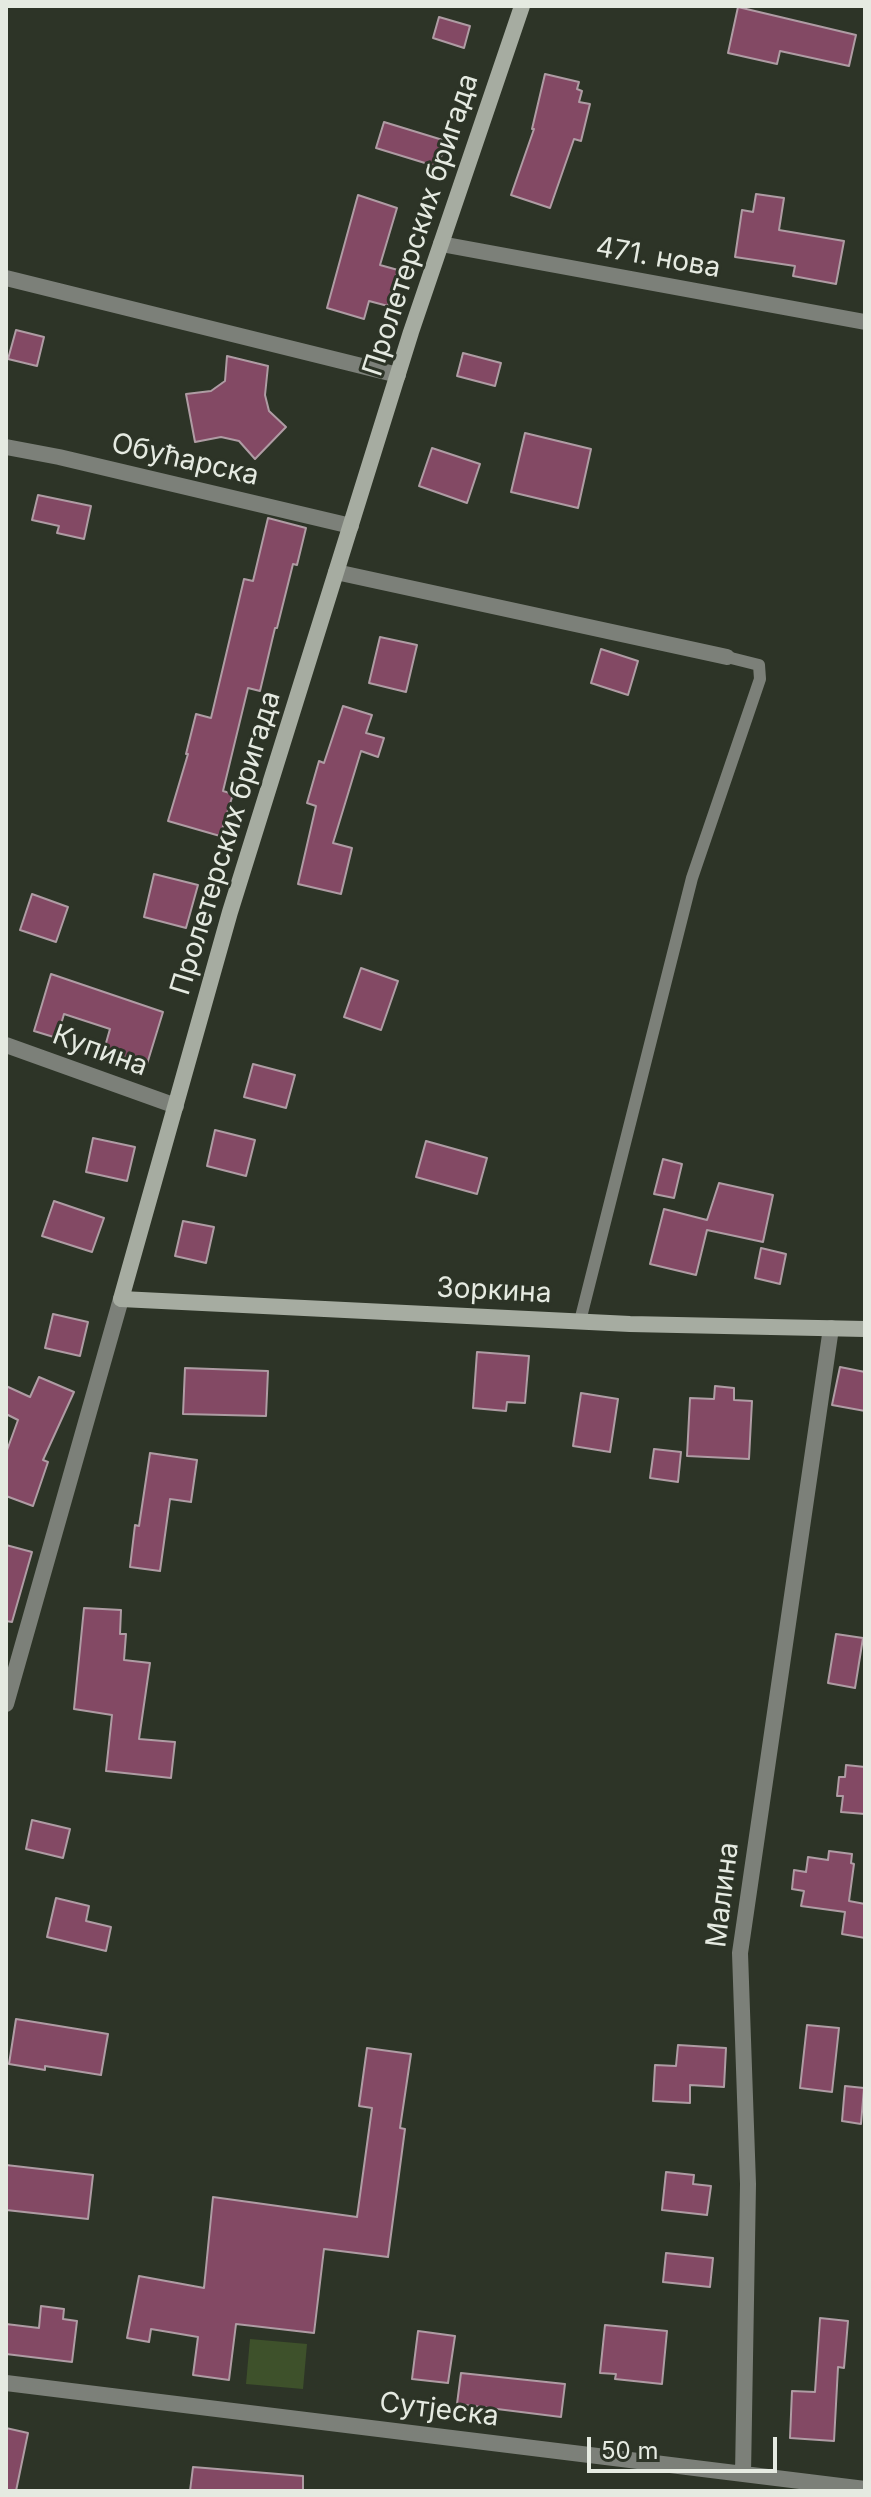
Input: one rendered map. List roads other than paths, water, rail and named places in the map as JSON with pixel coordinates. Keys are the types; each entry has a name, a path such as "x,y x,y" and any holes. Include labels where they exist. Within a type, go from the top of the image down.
{"street":[{"name":"Пролетерских бригада","path":"6,1704 230,912 398,375 522,6"},
{"name":"471. нова","path":"441,244 865,322"},
{"path":"6,278 398,375"},
{"name":"Обућарска","path":"6,447 351,526"},
{"path":"336,572 727,657"},
{"name":"Купина","path":"6,1045 176,1106"},
{"name":"Зоркина","path":"121,1299 580,1321 865,1329"},
{"name":"Малина","path":"743,2474 748,2184 740,1953 831,1328"},
{"name":"Сутјеска","path":"6,2383 865,2489"}],"lane":[{"path":"580,1321 692,878 760,679 759,665 727,657"}]}
